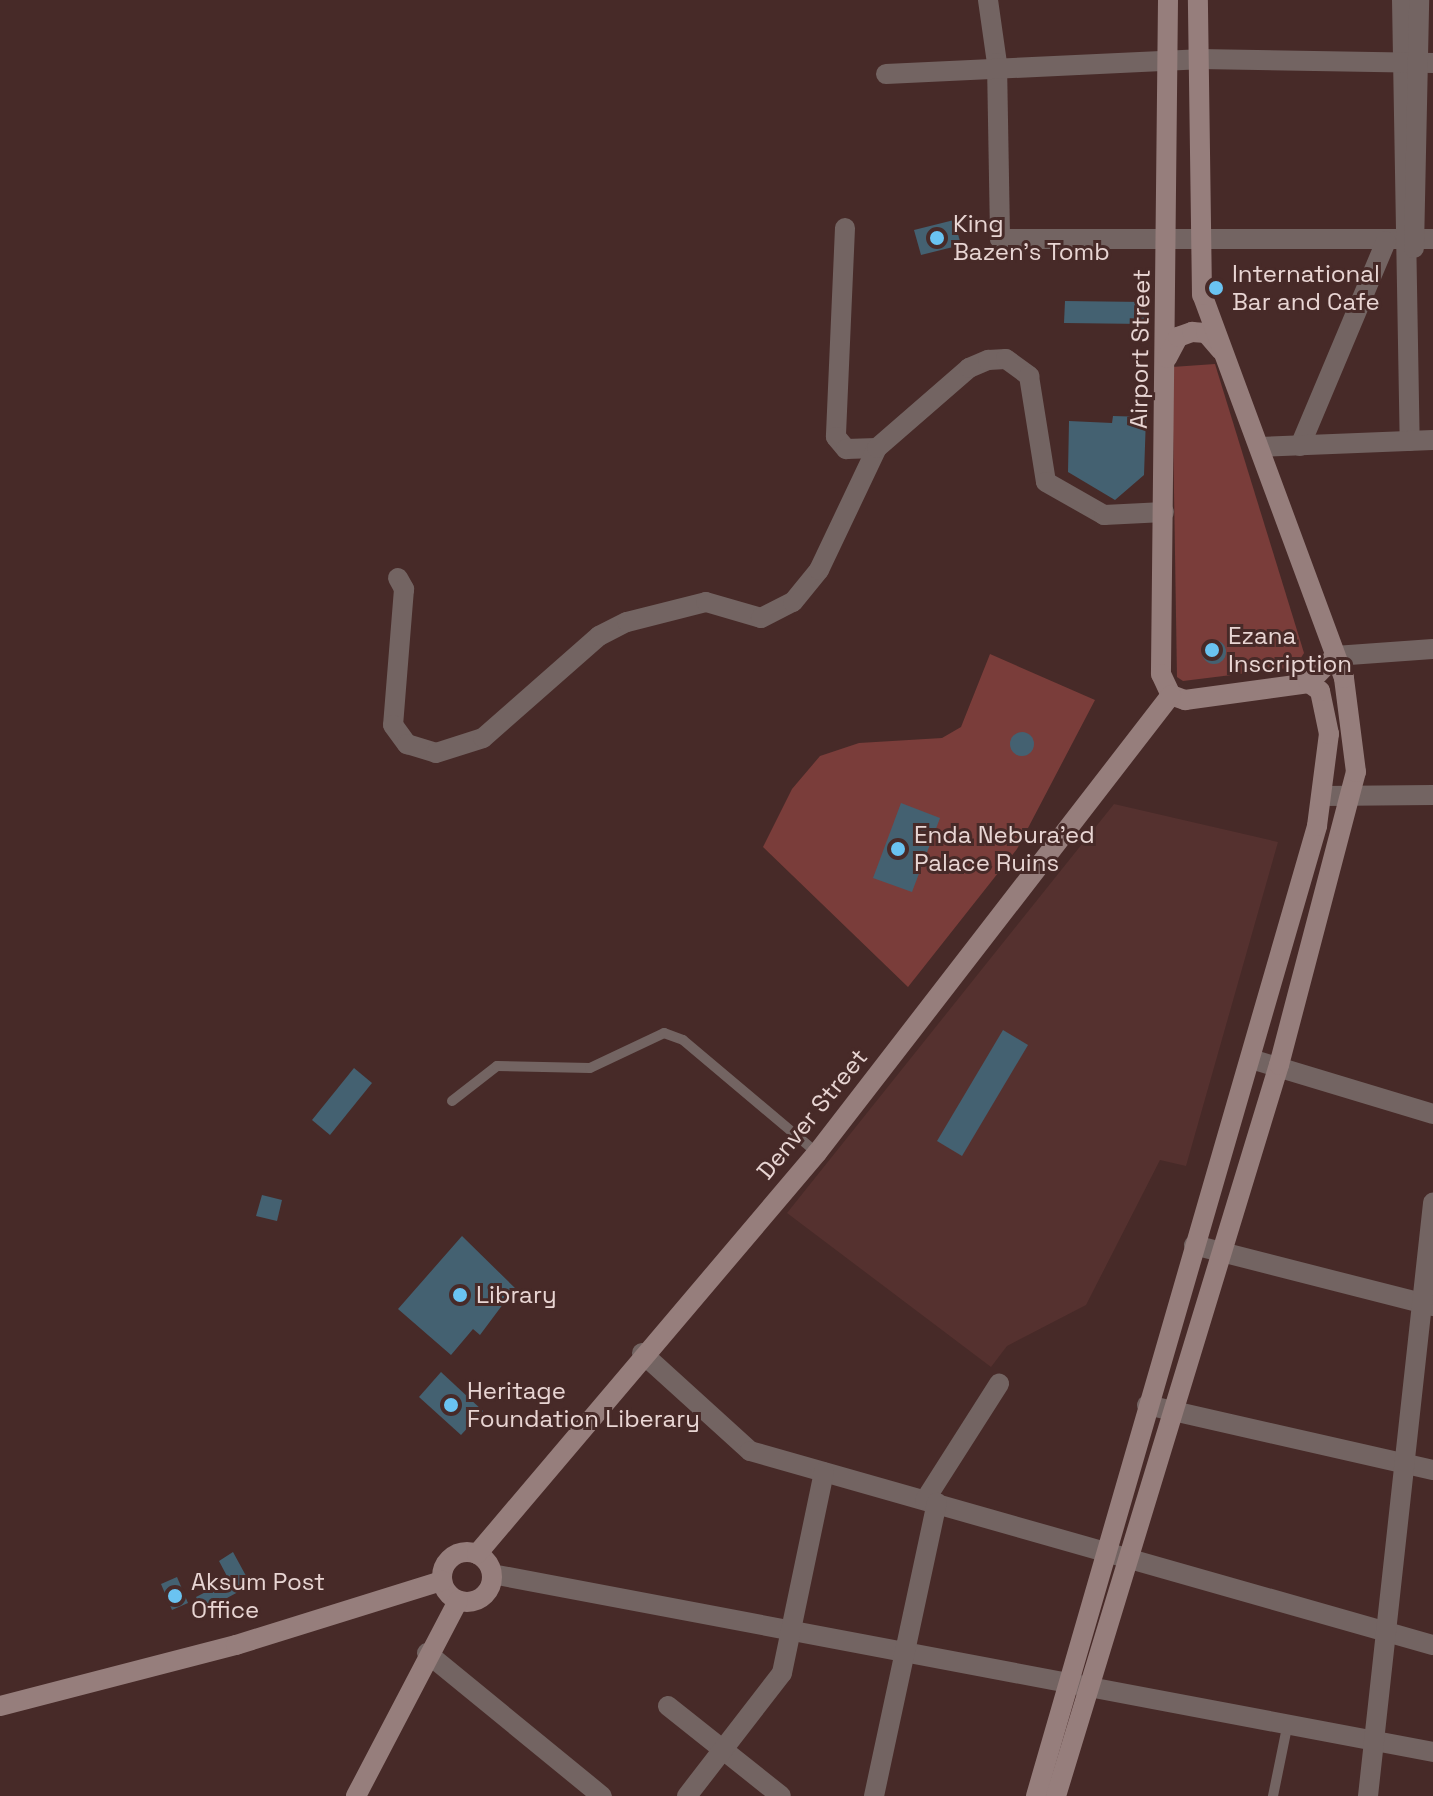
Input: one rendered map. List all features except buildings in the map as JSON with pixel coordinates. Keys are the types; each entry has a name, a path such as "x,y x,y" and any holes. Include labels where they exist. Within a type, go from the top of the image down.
{"main road":[{"name":"Airport Street","path":"1168,0 1161,674 1171,695"},
{"path":"1056,1796 1279,1065 1352,797 1356,728 1335,656 1202,295 1198,0"},
{"path":"1166,360 1178,337 1192,332 1206,333 1226,356"},
{"path":"1171,695 1185,700 1309,683 1335,656"},
{"path":"1036,1796 1147,1405 1251,1059 1323,796 1329,734 1320,691 1309,683"},
{"name":"Denver Street","path":"477,1554 642,1353 817,1153 1171,695"},
{"path":"442,1581 452,1557 477,1554 492,1574 483,1598 458,1601"},
{"path":"442,1581 458,1601"},
{"path":"0,1706 236,1645 442,1581"},
{"path":"356,1796 427,1653 458,1601"}],"street":[{"path":"988,0 997,63 1000,239 1410,239"},
{"path":"1402,0 1418,63"},
{"path":"1410,441 1408,263 1419,0"},
{"path":"886,74 997,63 1199,59 1418,63"},
{"path":"845,228 836,437 846,449 877,448"},
{"path":"1300,446 1410,239"},
{"path":"398,578 404,589 393,725 407,744 450,751 483,738 599,636 627,622 706,602 761,618 793,602 819,570 877,448 969,368 1006,359 1020,365 1036,396 1046,482 1104,515 1164,512"},
{"path":"1260,447 1433,440"},
{"path":"1335,656 1433,649"},
{"path":"1323,796 1433,795"},
{"path":"1251,1059 1433,1114"},
{"path":"1368,1796 1404,1464 1428,1304 1433,1203"},
{"path":"1194,1245 1428,1304"},
{"path":"642,1353 750,1451 931,1502 1107,1546 1128,1555 1433,1645"},
{"path":"874,1796 931,1502 999,1384"},
{"path":"1147,1405 1433,1470"},
{"path":"687,1796 782,1673 788,1632 824,1472"},
{"path":"492,1574 1087,1691 1433,1752"},
{"path":"427,1653 602,1796"},
{"path":"668,1706 781,1796"}],"lane":[{"path":"452,1101 497,1066 590,1068 664,1033 683,1040 817,1153"},
{"path":"1273,1796 1287,1727"}],"shaded area":[{"path":"1215,364 1304,653 1295,667 1183,681 1177,677 1172,367"},
{"path":"990,654 1095,700 1017,849 908,987 763,847 792,789 820,756 859,743 942,738 961,727"},
{"path":"1114,804 1278,842 1186,1166 1160,1160 1086,1305 1007,1346 991,1367 787,1213"}],"place":[{"name":"King Bazen's Tomb","path":"937,238"},
{"name":"International Bar and Cafe","path":"1216,288"},
{"name":"Ezana Inscription","path":"1212,650"},
{"name":"Enda Nebura'ed Palace Ruins","path":"898,849"},
{"name":"Library","path":"460,1295"},
{"name":"Heritage Foundation Liberary","path":"451,1405"},
{"name":"Aksum Post Office","path":"175,1596"}]}
